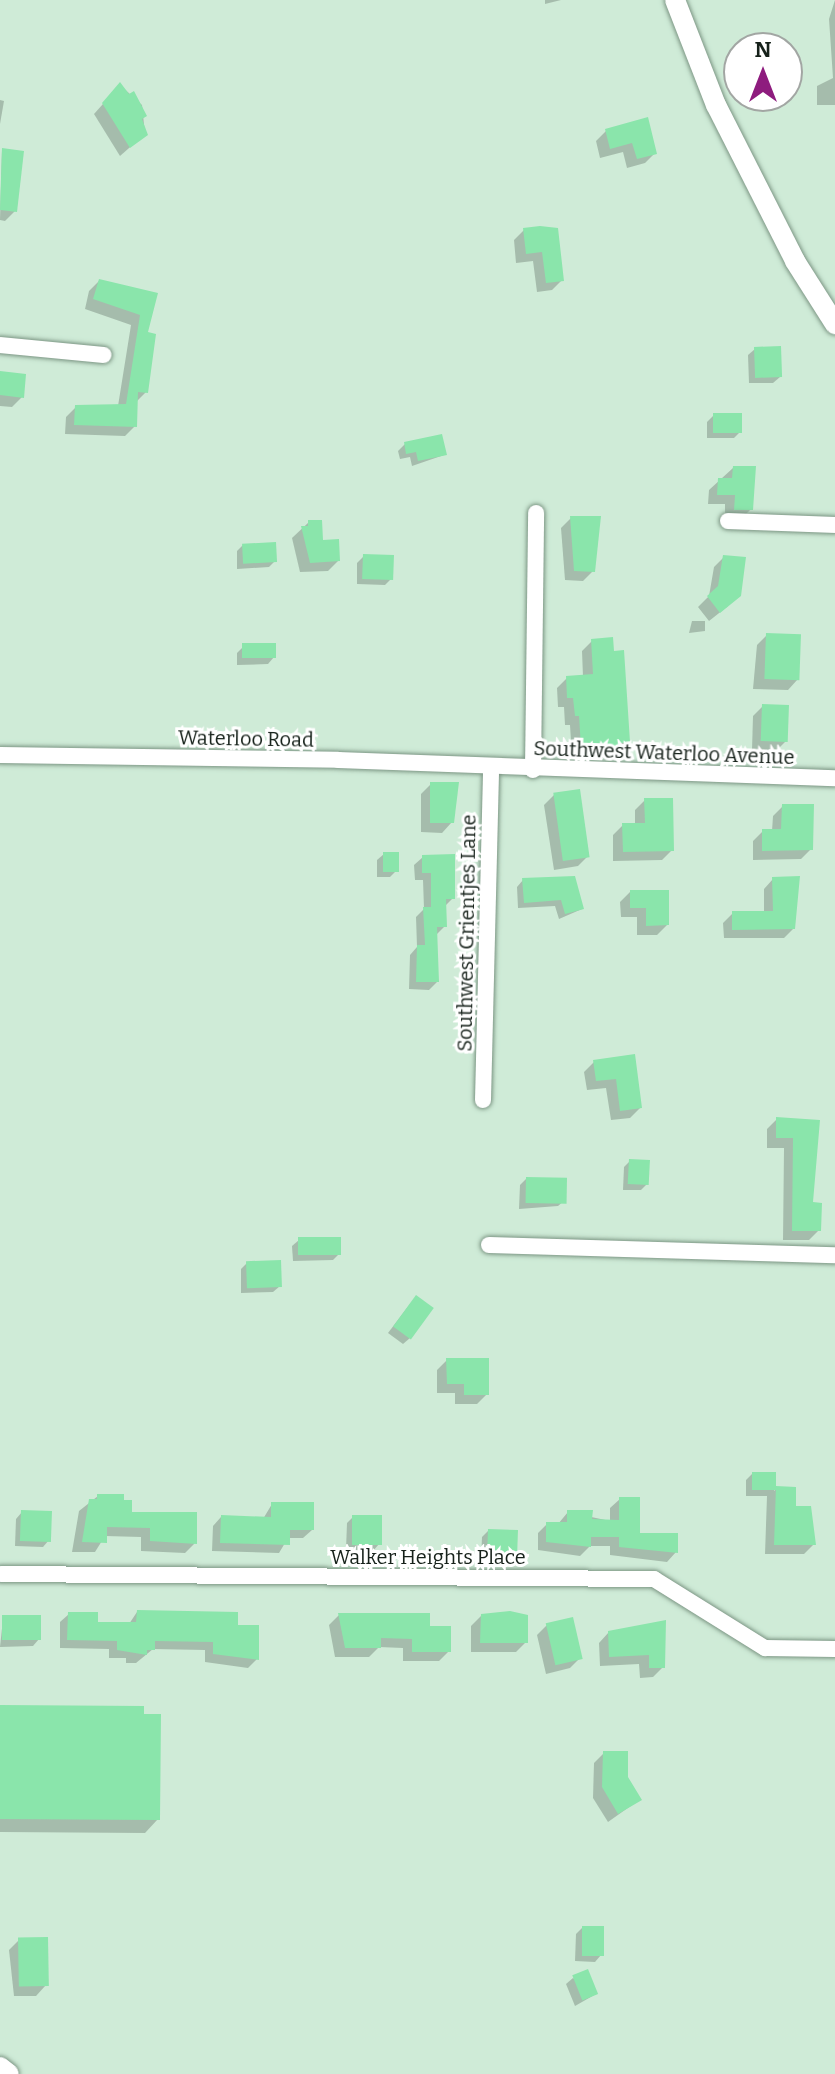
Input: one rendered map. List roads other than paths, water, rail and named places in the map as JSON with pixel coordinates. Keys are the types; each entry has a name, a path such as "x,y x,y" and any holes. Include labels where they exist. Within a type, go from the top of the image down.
{"street":[{"path":"675,0 716,105 795,261 835,324"},
{"path":"0,345 104,355"},
{"path":"533,770 536,513"},
{"path":"728,521 835,525"},
{"name":"Waterloo Road","path":"0,755 491,767"},
{"name":"Southwest Waterloo Avenue","path":"491,767 835,778"},
{"name":"Southwest Grientjes Lane","path":"483,1100 491,767"},
{"path":"489,1245 835,1255"},
{"name":"Walker Heights Place","path":"1,1574 654,1579 765,1648 835,1649"},
{"path":"0,2067 9,2074"}]}
